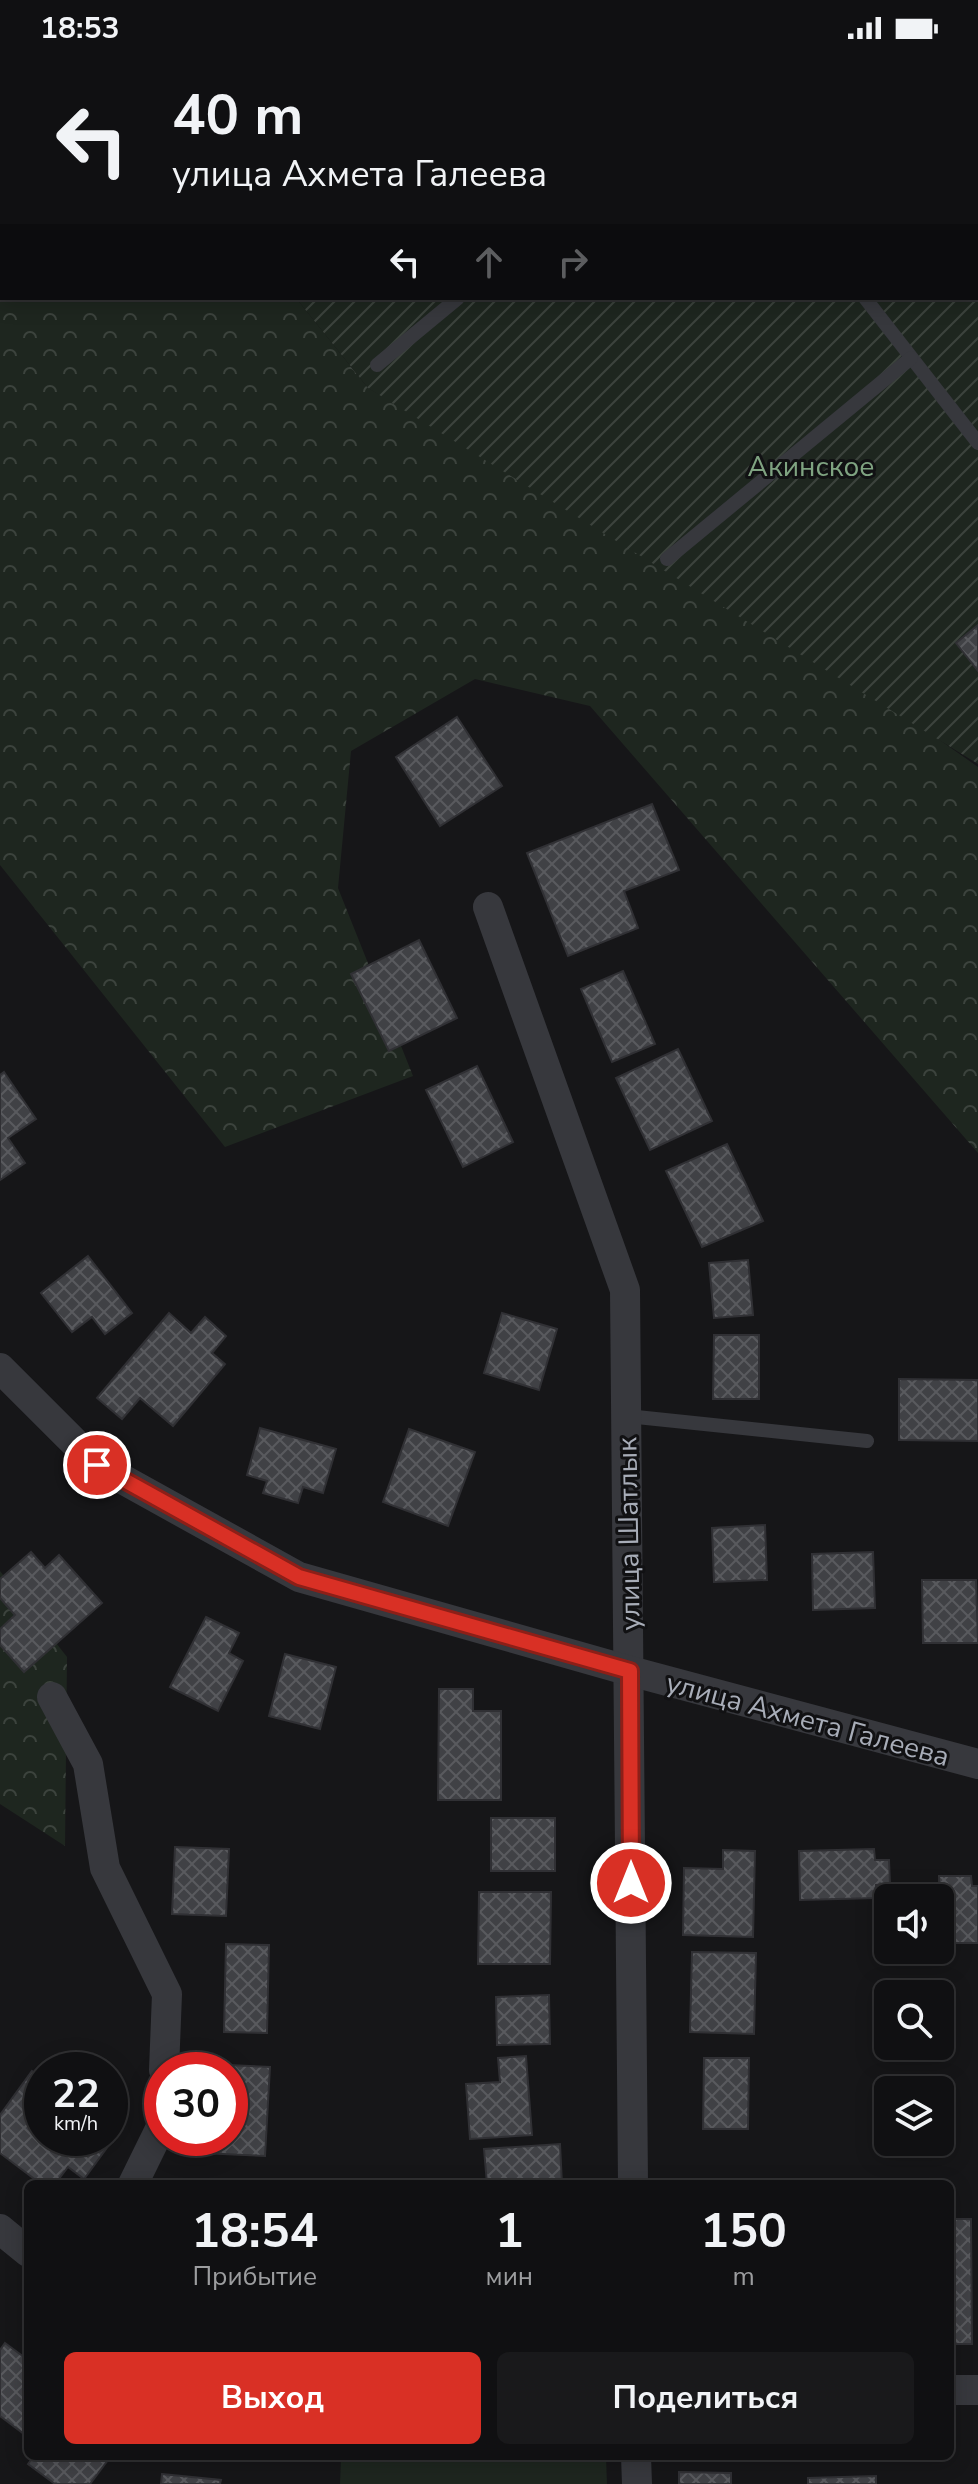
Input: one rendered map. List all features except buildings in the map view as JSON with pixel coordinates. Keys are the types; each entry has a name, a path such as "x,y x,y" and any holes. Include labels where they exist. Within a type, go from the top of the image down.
{"street":[{"name":"улица Шатлык","path":"488,907 625,1290 633,2180"},
{"name":"улица Ахмета Галеева","path":"0,1368 97,1465 299,1577 630,1671 978,1764"},
{"path":"52,1697 88,1764 105,1868 167,1994 165,2052"},
{"path":"135,2180 147,2156"},
{"path":"0,2229 24,2249"},
{"path":"954,2390 978,2390"},
{"path":"636,2460 637,2484"}],"lane":[{"path":"377,365 456,300"},
{"path":"867,300 978,443"},
{"path":"667,559 911,358"},
{"path":"627,1416 867,1441"}],"green space":[{"path":"0,300 298,300 368,388 765,617 978,767 978,1153 590,706 475,679 351,751 338,888 413,1076 225,1147 0,865"},
{"name":"Акинское","path":"298,300 978,300 978,764 368,388"},
{"path":"0,1571 67,1657 65,1846 0,1804"},
{"path":"341,2460 606,2460 607,2484 340,2484"}],"route":[{"path":"97,1465 299,1577 630,1671 631,1883"}]}
